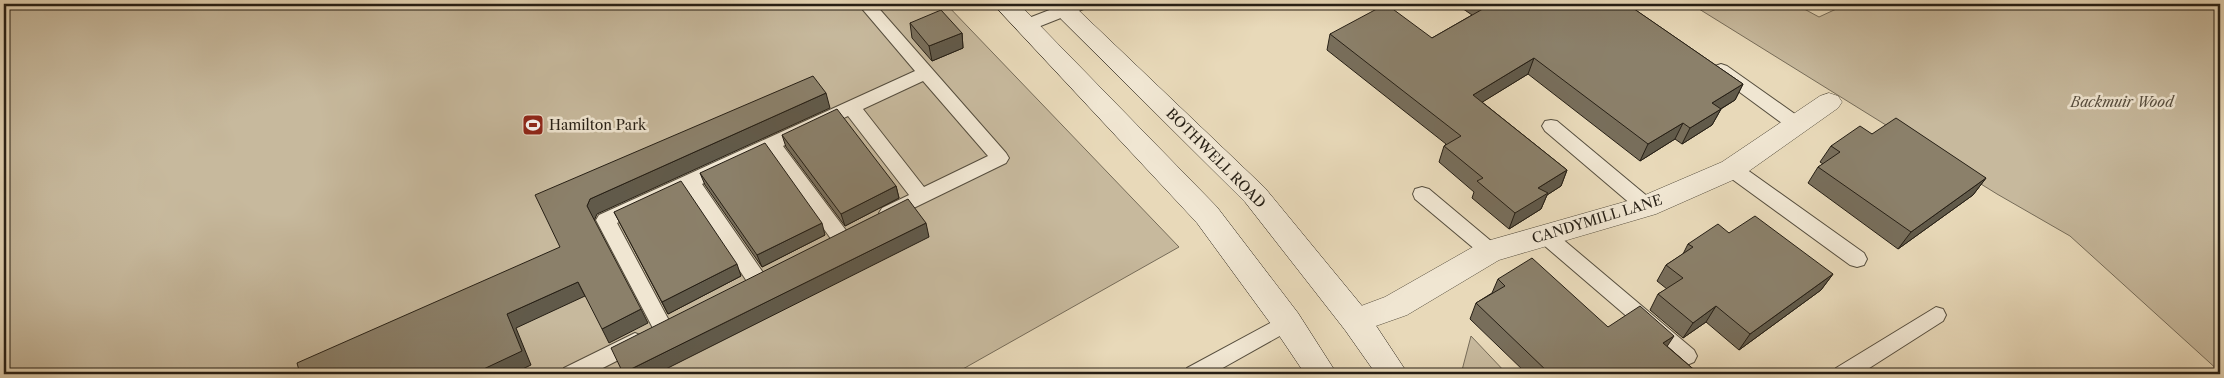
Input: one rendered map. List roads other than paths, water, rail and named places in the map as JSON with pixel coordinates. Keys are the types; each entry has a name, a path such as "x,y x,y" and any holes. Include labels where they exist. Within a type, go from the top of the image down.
{"main road":[{"path":"1005,4 1207,215 1287,322 1322,374"},
{"name":"BOTHWELL ROAD","path":"1067,6 1255,194 1356,321 1393,374"},
{"name":"CANDYMILL LANE","path":"1356,321 1396,306 1490,251 1646,206 1732,170 1829,102"}],"lane":[{"path":"866,4 1000,158 877,220"},
{"path":"1027,25 1067,6"},
{"path":"1708,61 1796,124"},
{"path":"664,328 606,220 926,74"},
{"path":"852,108 921,197"},
{"path":"1551,126 1646,206"},
{"path":"772,144 833,242 859,229"},
{"path":"1732,170 1857,259"},
{"path":"690,181 757,280"},
{"path":"1422,194 1490,251"},
{"path":"1546,236 1688,356"},
{"path":"1843,374 1936,315"},
{"path":"571,374 680,319"},
{"path":"1194,374 1287,322"}],"place":[{"name":"Hamilton Park","path":"533,125"}],"park label":[{"name":"Backmuir Wood","path":"2122,102"}]}
